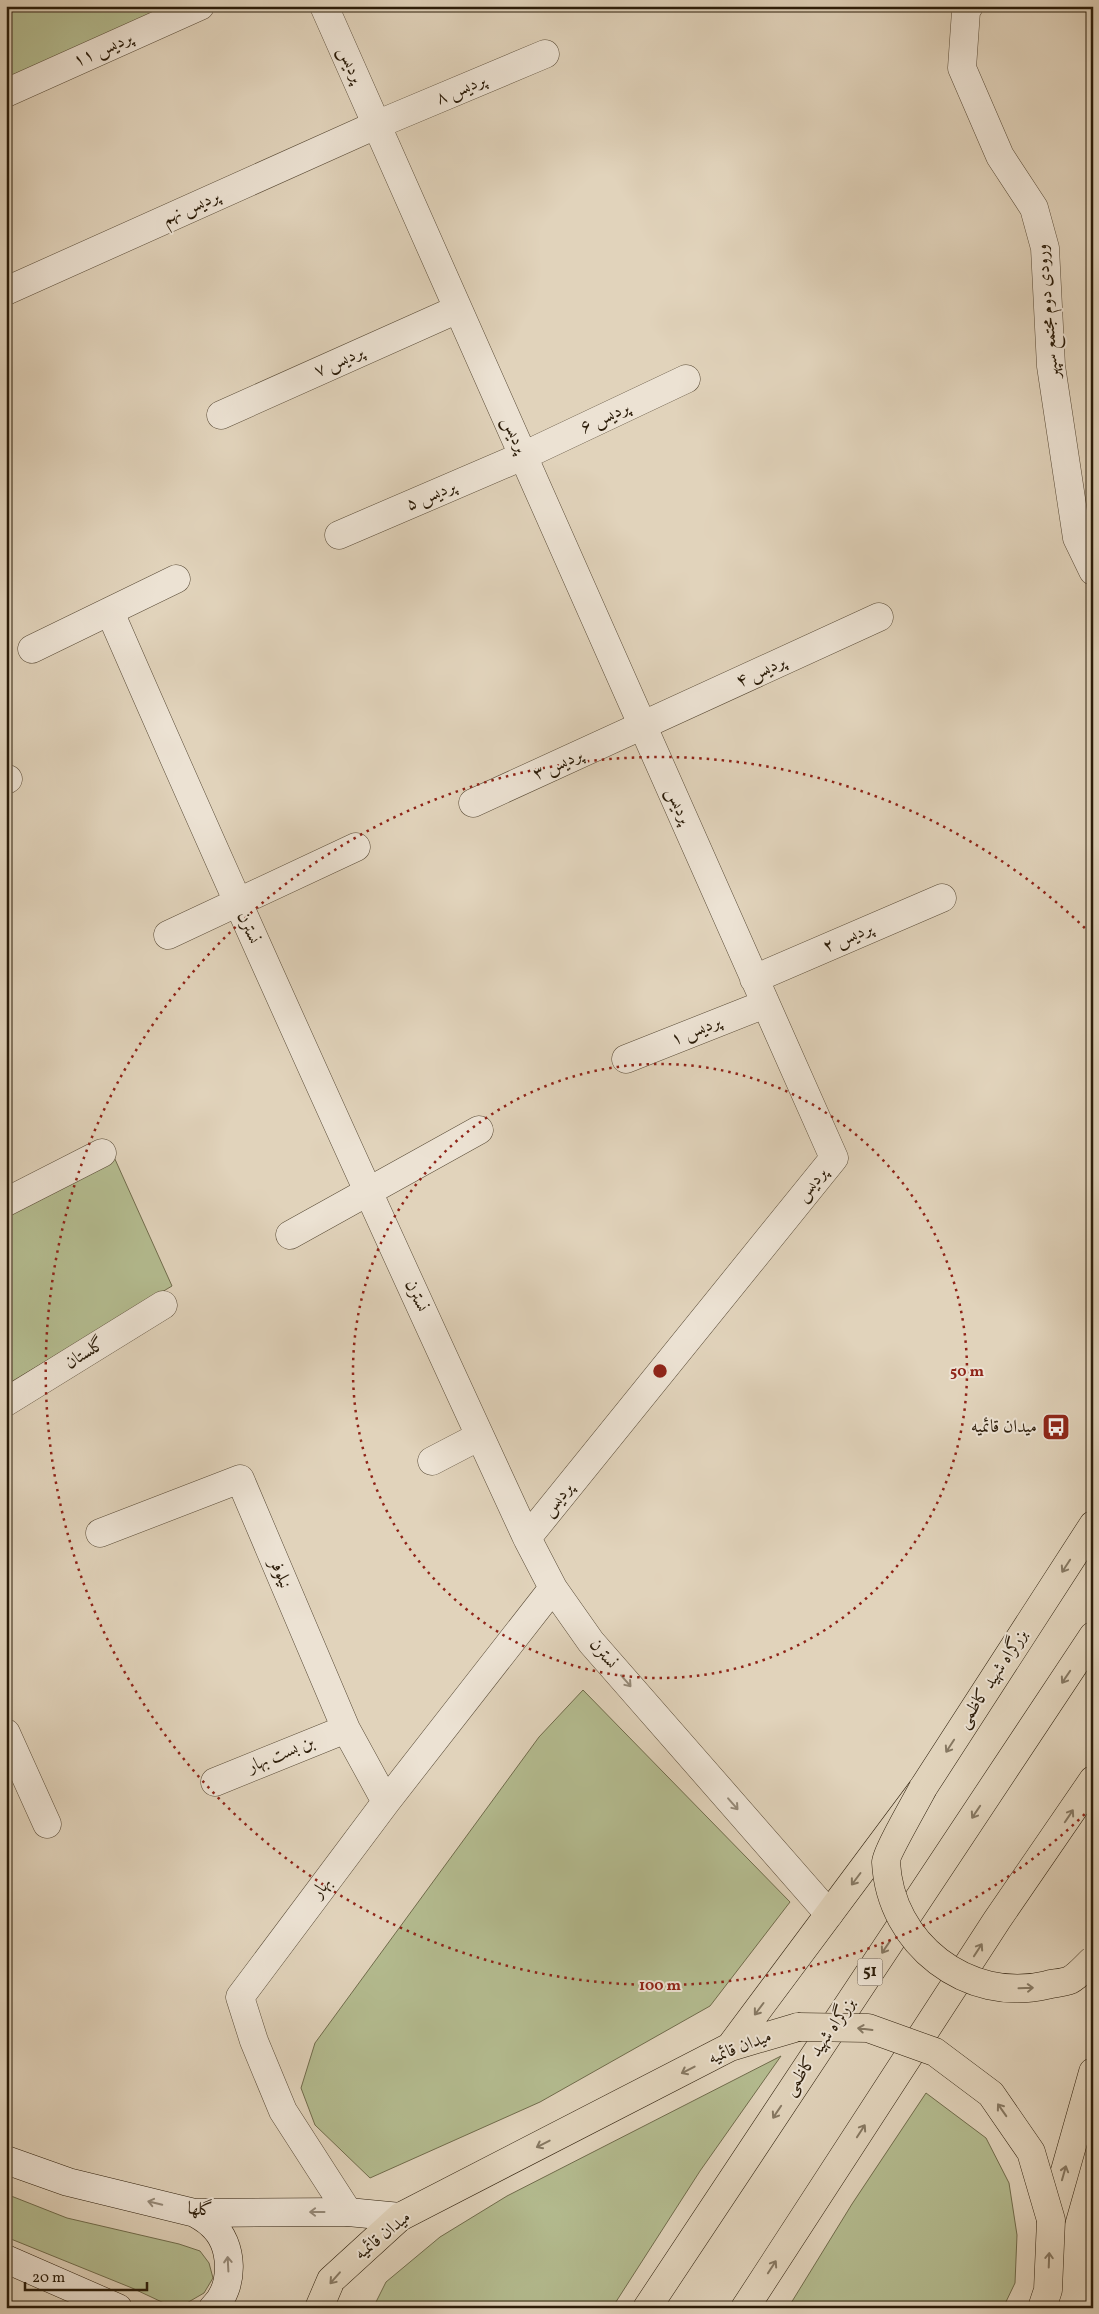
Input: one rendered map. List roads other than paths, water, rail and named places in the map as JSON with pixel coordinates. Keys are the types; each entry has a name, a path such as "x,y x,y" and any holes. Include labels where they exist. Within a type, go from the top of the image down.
{"main road":[{"name":"بزرگراه شهید کاظمی","path":"730,2048 923,1788 1093,1525"},
{"name":"بزرگراه شهید کاظمی","path":"647,2308 1093,1636"},
{"path":"746,2308 997,1920 1093,1780"},
{"path":"923,1788 886,1860 894,1902 914,1940 946,1969 985,1986 1028,1990 1070,1979 1093,1960"},
{"name":"میدان قائمیه","path":"319,2308 331,2280 400,2217 730,2048 798,2027 868,2028 935,2052 991,2094 1031,2152 1051,2220 1047,2302"},
{"path":"1051,2220 1093,2072"}],"street":[{"name":"پردیس ۱۱","path":"6,93 200,6"},
{"name":"پردیس","path":"324,6 834,1158 527,1538"},
{"name":"ورودی دوم مجتمع سپهر","path":"965,8 962,68 1000,156 1034,208 1045,248 1050,366 1077,538 1093,571"},
{"name":"پردیس ۸","path":"376,125 545,54"},
{"name":"پردیس نهم","path":"6,291 376,125"},
{"name":"پردیس ۷","path":"221,415 458,309"},
{"name":"پردیس ۶","path":"523,456 686,379"},
{"name":"پردیس ۵","path":"339,535 523,456"},
{"path":"32,649 176,579"},
{"name":"نسترن","path":"110,612 237,904 527,1538 553,1588 591,1642 829,1914"},
{"name":"پردیس ۴","path":"642,726 879,617"},
{"name":"پردیس ۳","path":"473,803 642,726"},
{"path":"168,934 237,904 356,847"},
{"name":"پردیس ۲","path":"754,979 942,898"},
{"name":"پردیس ۱","path":"626,1058 765,1004"},
{"path":"290,1235 479,1130"},
{"path":"6,1202 102,1153"},
{"name":"گلستان","path":"6,1402 163,1305"},
{"path":"432,1461 480,1436"},
{"name":"نیلوفر","path":"100,1533 240,1479 346,1729 386,1802"},
{"name":"بهار","path":"348,2212 283,2111 254,2041 240,1997 386,1802 553,1588"},
{"name":"بن بست بهار","path":"215,1782 346,1729"},
{"path":"6,1733 47,1824"},
{"name":"گلها","path":"6,2160 68,2182 195,2212 348,2212 400,2217"},
{"path":"195,2212 212,2224 224,2242 229,2262 228,2282 219,2302 213,2308"},
{"path":"6,2259 85,2301 118,2308"}],"place":[{"name":"میدان قائمیه","path":"1056,1427"}]}
